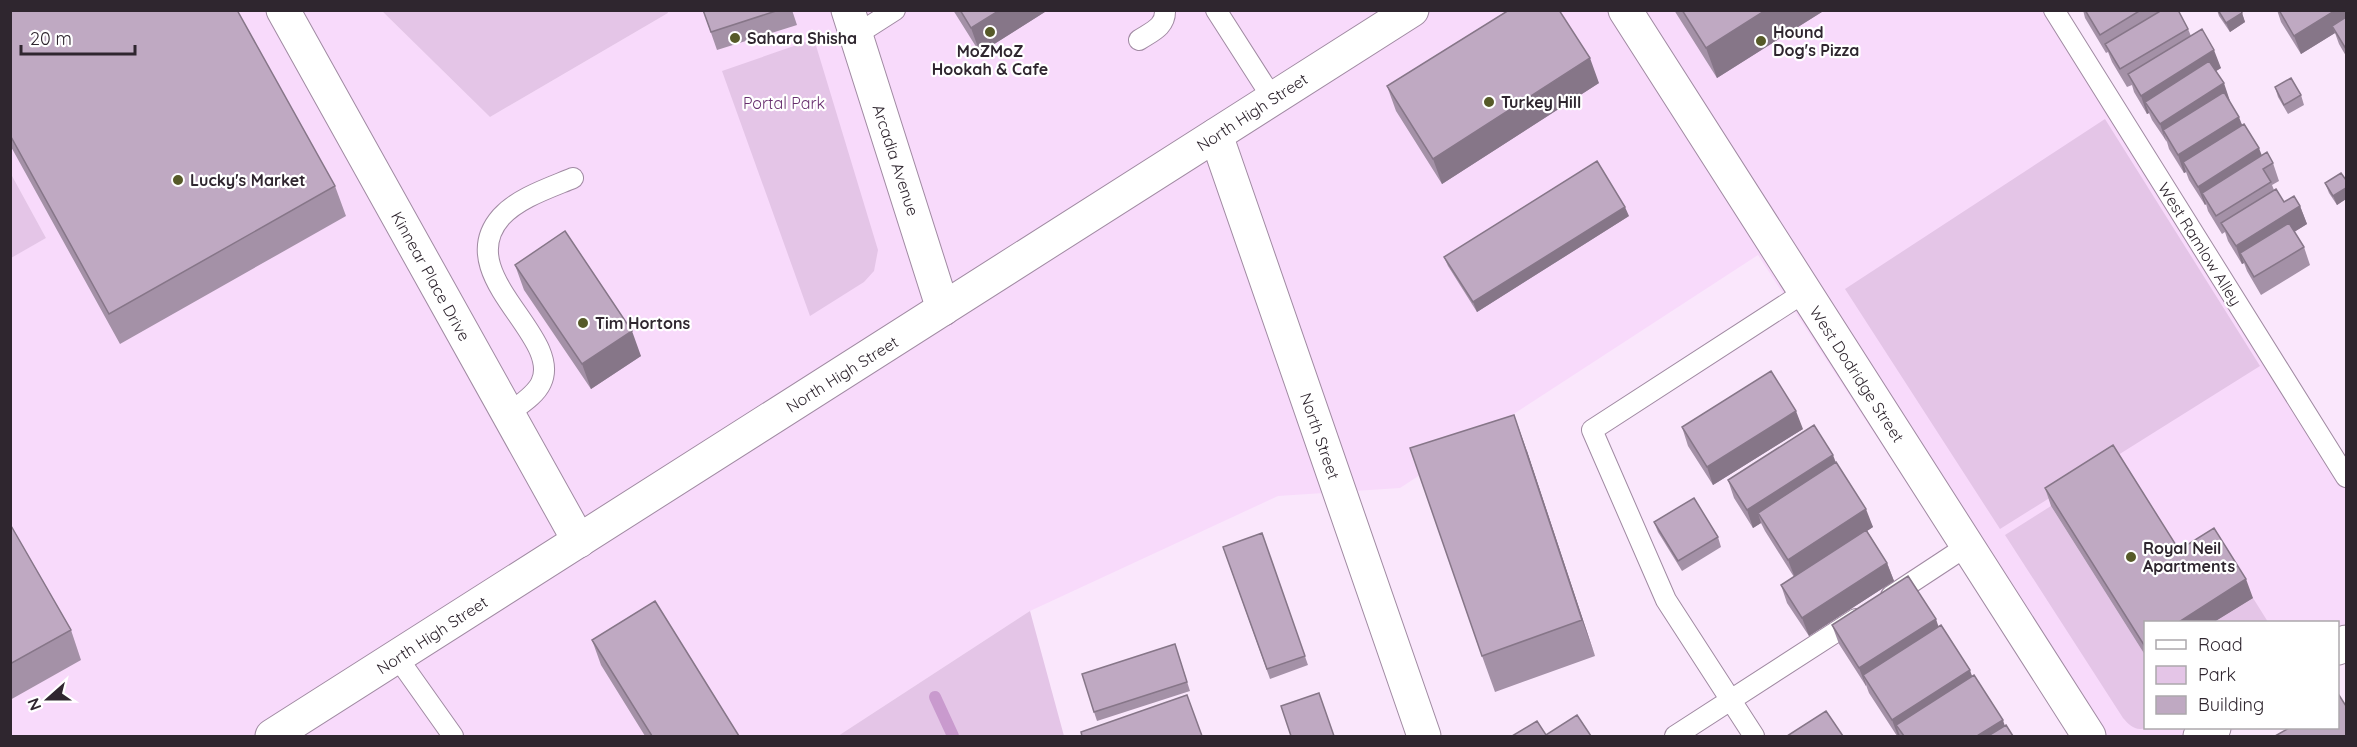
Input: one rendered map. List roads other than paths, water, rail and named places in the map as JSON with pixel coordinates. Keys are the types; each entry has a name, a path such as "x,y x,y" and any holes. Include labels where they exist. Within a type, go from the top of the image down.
{"main road":[{"name":"Kinnear Place Drive","path":"284,10 579,541"},
{"name":"North High Street","path":"272,736 1412,10"},
{"name":"West Dodridge Street","path":"1625,10 2089,736"},
{"name":"Arcadia Avenue","path":"852,23 943,309"},
{"name":"North Street","path":"1216,135 1424,736"}],"lane":[{"path":"852,23 895,10"},
{"path":"1139,40 1161,26 1165,18 1165,10"},
{"path":"1216,10 1273,99"},
{"name":"West Ramlow Alley","path":"2054,10 2346,477"},
{"path":"508,414 535,392 542,382 544,369 531,334 497,285 489,255 491,238 500,219 513,207 573,178"},
{"path":"1754,736 1666,600 1592,430 1804,292"},
{"path":"1675,736 1967,546"},
{"path":"397,657 453,736"}],"waterway":[{"path":"935,697 953,736"}],"place":[{"name":"MoZMoZ Hookah & Cafe","path":"990,32"},
{"name":"Sahara Shisha","path":"735,38"},
{"name":"Hound Dog's Pizza","path":"1761,41"},
{"name":"Turkey Hill","path":"1489,102"},
{"name":"Lucky's Market","path":"178,180"},
{"name":"Tim Hortons","path":"583,323"},
{"name":"Royal Neil Apartments","path":"2131,557"}],"park label":[{"name":"Portal Park","path":"784,103"}]}
